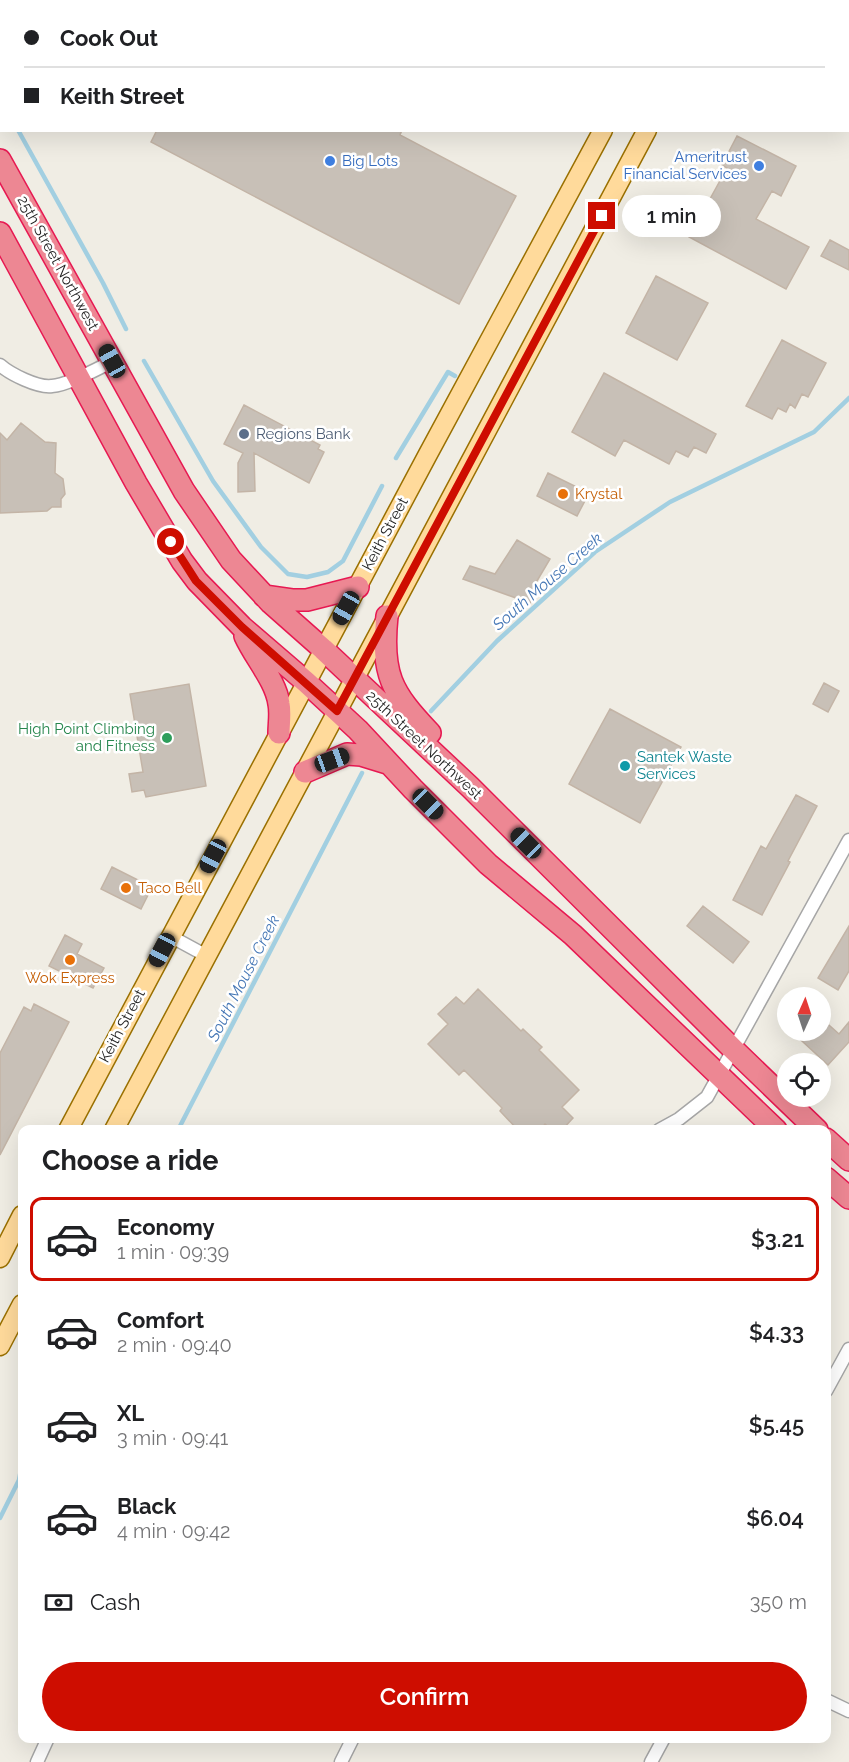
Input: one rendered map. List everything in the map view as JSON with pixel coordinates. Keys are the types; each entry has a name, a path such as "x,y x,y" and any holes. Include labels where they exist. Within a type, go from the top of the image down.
{"highway":[{"name":"25th Street Northwest","path":"0,160 183,491 231,560 264,596 470,787 812,1125"},
{"path":"0,233 136,483 196,581 242,627 337,711 488,864 573,935 771,1125"},
{"path":"264,596 307,600 358,587"},
{"path":"387,616 385,662 400,699 437,740 470,787"},
{"path":"242,627 251,649 274,687 279,705 279,733"},
{"path":"305,772 347,754 361,755 388,763"},
{"path":"831,1143 849,1160"},
{"path":"831,1182 849,1198"}],"main road":[{"name":"Keith Street","path":"71,1125 454,404 602,132"},
{"path":"117,1125 205,955 646,132"},
{"path":"0,1258 18,1223"},
{"path":"0,1346 18,1312"}],"street":[{"path":"0,365 23,380 51,387 78,378 112,361"},
{"path":"668,1125 707,1097 849,840"},
{"path":"170,936 205,955"},
{"path":"831,1382 849,1349"},
{"path":"831,1702 849,1710"},
{"path":"37,1762 46,1743"},
{"path":"341,1762 350,1743"},
{"path":"651,1762 661,1743"}],"building":[{"path":"156,132 401,132 400,135 516,196 459,304 151,142"},
{"path":"737,136 796,166 781,196 772,191 756,219 809,247 786,289 689,237 727,168 722,165"},
{"path":"830,240 849,250 849,270 821,256"},
{"path":"656,276 708,303 677,360 626,333"},
{"path":"782,340 826,363 808,397 802,394 795,408 790,404 786,412 778,408 772,419 746,406"},
{"path":"604,373 716,434 706,453 694,447 688,457 676,451 669,464 624,440 615,456 572,432"},
{"path":"244,405 320,445 318,449 324,452 309,483 254,453 255,491 238,492 238,463 243,453 224,444"},
{"path":"21,423 45,442 56,443 55,473 63,479 65,494 61,499 61,507 52,507 47,511 0,513 0,433 7,440"},
{"name":"Krystal","path":"548,473 589,493 577,516 537,496"},
{"path":"517,540 550,559 534,586 538,588 530,603 463,579 470,566 495,574"},
{"path":"824,683 839,691 828,712 813,704"},
{"path":"189,684 206,786 146,797 144,790 132,792 129,774 143,772 130,694"},
{"name":"Santek Waste Services","path":"610,709 681,747 640,823 569,784"},
{"path":"796,795 817,806 762,915 733,900 761,846 766,849"},
{"name":"Taco Bell","path":"112,867 152,887 141,909 101,889"},
{"path":"703,906 749,942 733,963 687,926"},
{"path":"849,926 849,971 838,990 818,978"},
{"name":"Wok Express","path":"65,935 82,944 77,954 104,968 93,988 49,966"},
{"path":"478,989 521,1031 523,1029 542,1047 539,1050 579,1090 562,1107 573,1118 567,1125 513,1125 500,1111 502,1108 464,1070 459,1075 428,1044 448,1024 438,1014 456,997 464,1004"},
{"path":"34,1004 69,1022 0,1155 0,1053 24,1007 31,1011"},
{"path":"849,1022 849,1042 831,1062 831,1053 815,1053 802,1041 831,1041 831,1027 839,1034"}],"waterway":[{"path":"19,132 126,329"},
{"path":"144,361 213,481 261,547 288,574 307,577 328,572 343,561 382,486"},
{"path":"396,458 448,372 455,376"},
{"name":"South Mouse Creek","path":"431,711 497,641 595,552 670,502 814,432 849,398"},
{"name":"South Mouse Creek","path":"181,1125 362,773"},
{"name":"South Mouse Creek","path":"0,1518 18,1482"}],"place":[{"name":"Big Lots","path":"330,161"},
{"name":"Ameritrust Financial Services","path":"759,166"},
{"name":"Regions Bank","path":"244,434"},
{"name":"Krystal","path":"563,494"},
{"name":"High Point Climbing and Fitness","path":"167,738"},
{"name":"Santek Waste Services","path":"625,766"},
{"name":"Taco Bell","path":"126,888"},
{"name":"Wok Express","path":"70,960"}],"route":[{"path":"171,542 196,581 242,627 337,711 602,216"}]}
